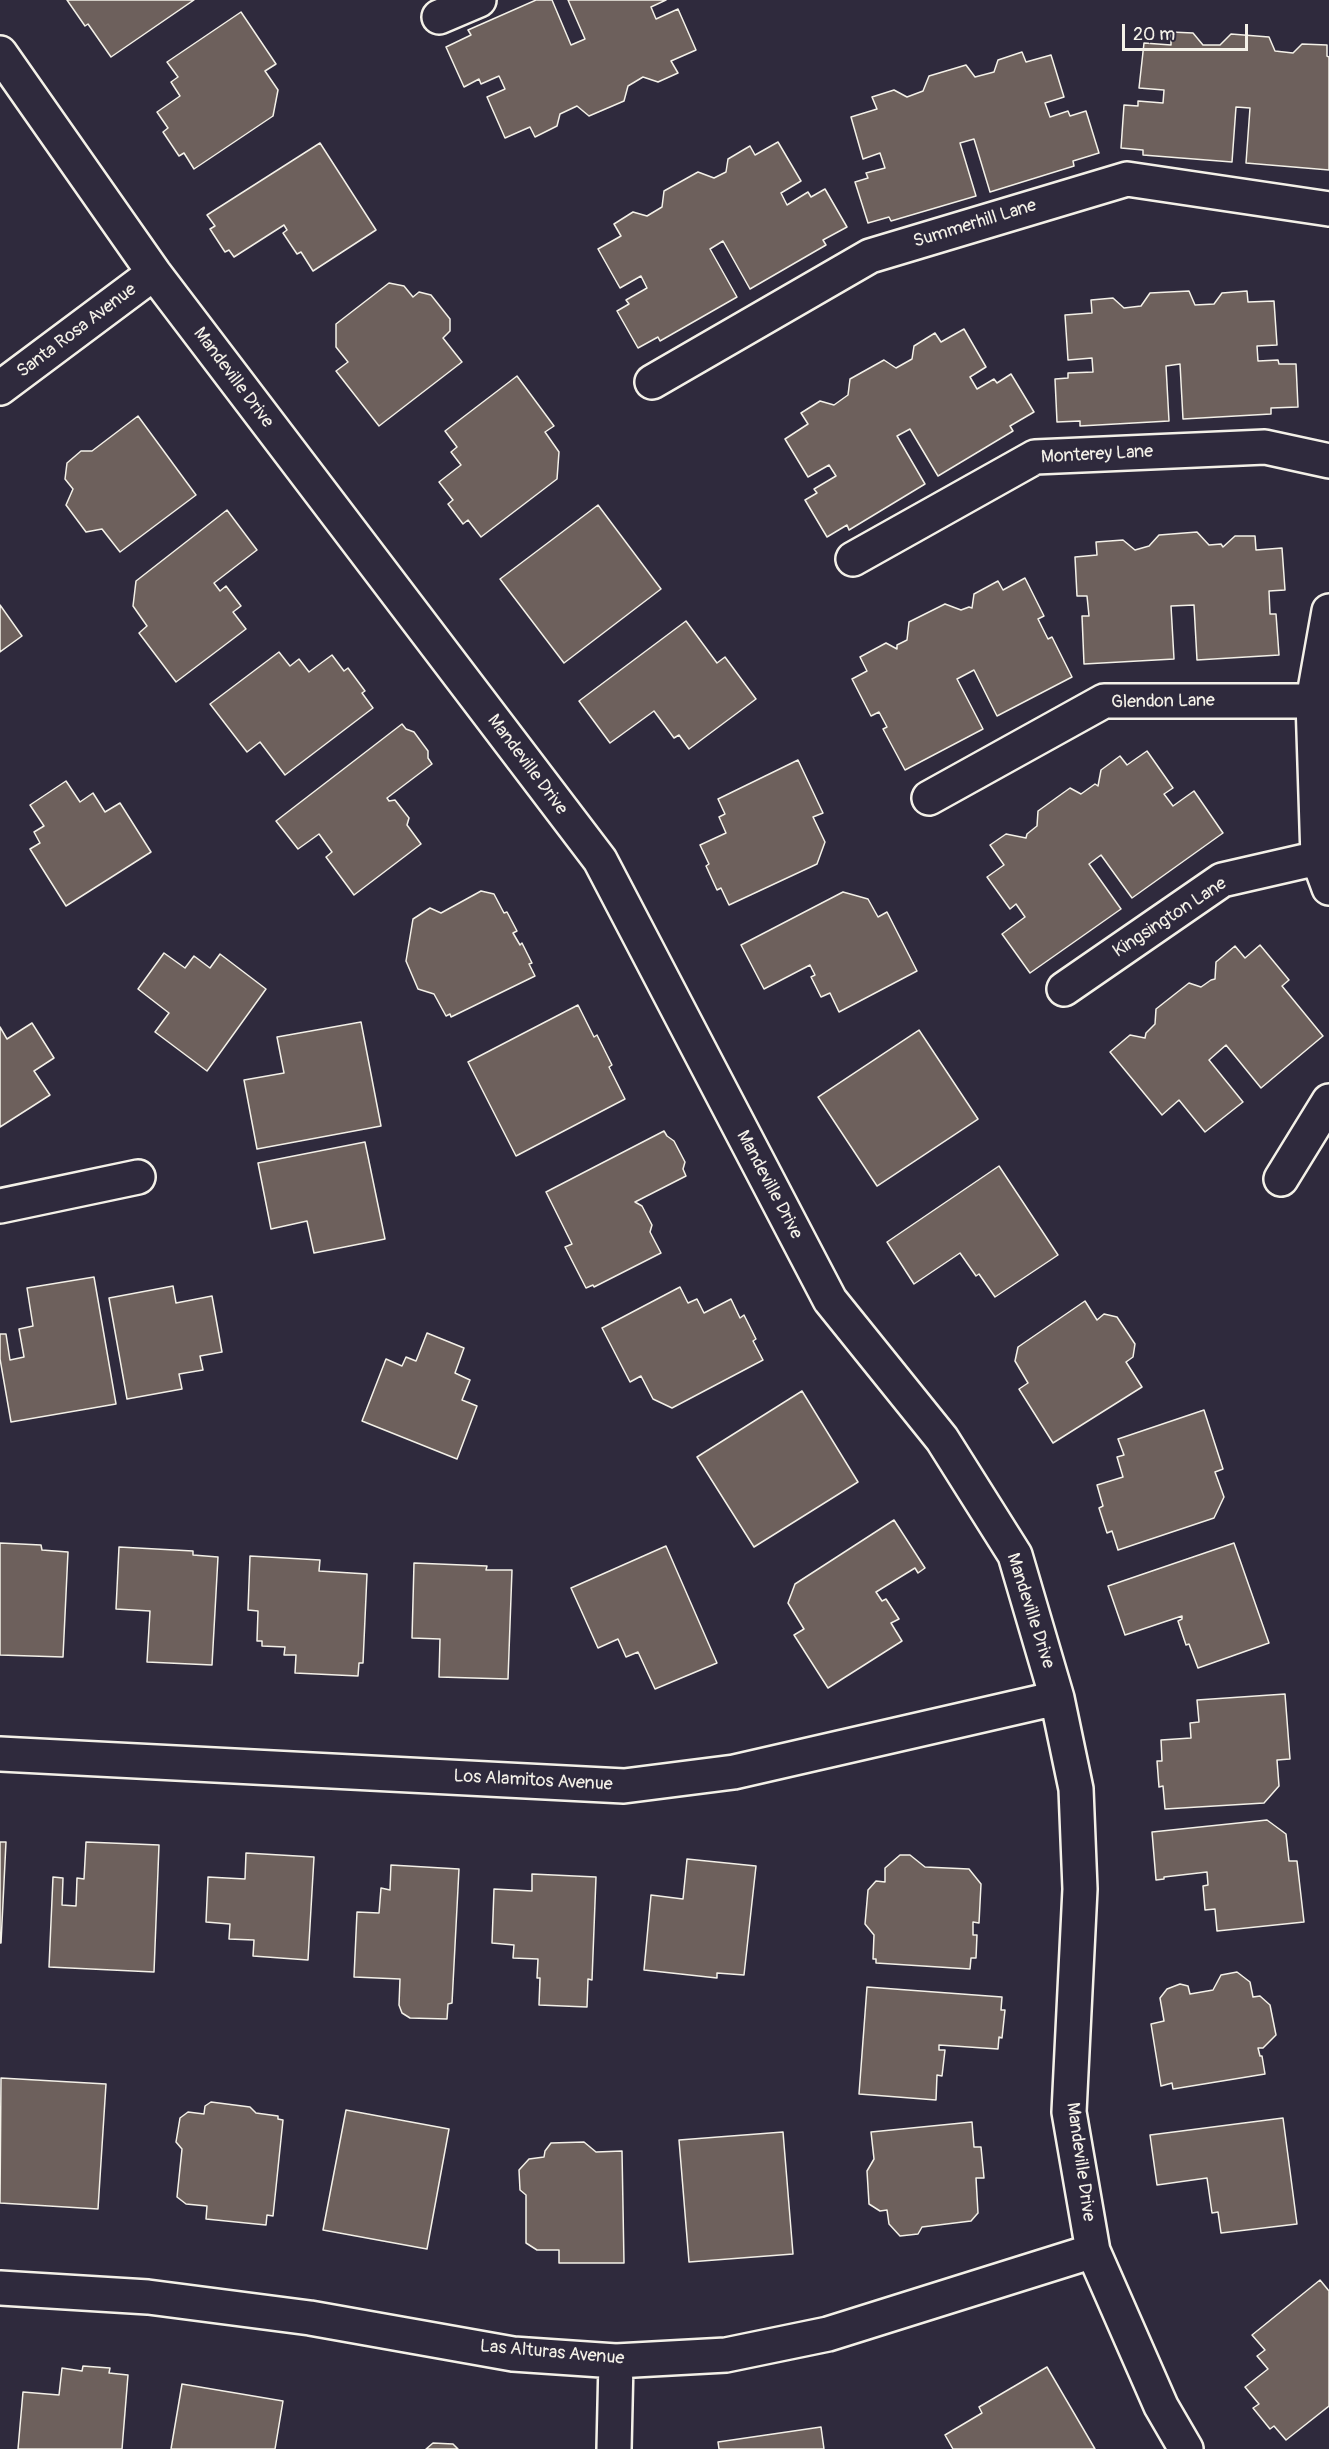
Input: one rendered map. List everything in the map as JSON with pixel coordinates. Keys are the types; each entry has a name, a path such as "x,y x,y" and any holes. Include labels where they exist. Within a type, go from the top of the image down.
{"street":[{"path":"439,17 479,0"},
{"name":"Mandeville Drive","path":"0,53 154,273 600,860 830,1300 942,1439 1015,1555 1058,1698 1076,1789 1080,1889 1069,2112 1094,2251 1161,2406 1186,2449"},
{"name":"Summerhill Lane","path":"652,382 870,256 1127,179 1329,209"},
{"name":"Santa Rosa Avenue","path":"0,388 154,273"},
{"name":"Monterey Lane","path":"853,559 1035,457 1265,447 1329,460"},
{"path":"1324,873 1313,701 1329,611"},
{"name":"Glendon Lane","path":"929,798 1104,701 1313,701"},
{"name":"Kingsington Lane","path":"1064,989 1222,880 1324,873"},
{"path":"1281,1179 1329,1101"},
{"path":"0,1206 138,1177"},
{"name":"Los Alamitos Avenue","path":"0,1754 624,1786 734,1772 1058,1698"},
{"name":"Las Alturas Avenue","path":"0,2288 148,2297 310,2318 513,2354 616,2361 726,2355 828,2334 1094,2251"},
{"path":"614,2449 616,2361"}],"building":[{"path":"67,0 194,0 111,57 88,24 85,26"},
{"path":"536,0 552,0 571,45 585,39 568,0 666,0 651,7 656,19 678,9 696,50 671,61 678,73 658,82 643,77 628,86 624,101 589,116 577,106 560,114 557,126 535,137 530,127 505,138 487,97 505,89 499,76 481,84 479,79 464,87 446,47 471,35 468,30"},
{"path":"241,12 276,64 265,71 278,90 273,116 194,169 184,153 179,156 163,132 168,128 157,112 180,96 171,82 178,77 167,62"},
{"path":"1171,32 1193,33 1203,45 1220,45 1231,34 1269,37 1275,51 1293,53 1302,44 1327,45 1327,56 1329,57 1329,170 1246,163 1250,108 1236,107 1232,162 1143,155 1143,150 1121,148 1124,105 1138,106 1138,101 1163,103 1164,90 1139,88 1144,43 1171,45"},
{"path":"1022,52 1026,62 1051,55 1064,97 1045,103 1050,117 1068,111 1070,116 1086,111 1099,153 1073,161 1074,166 990,192 974,139 960,143 976,196 891,221 889,217 868,223 855,182 868,178 866,173 885,168 880,153 863,159 851,117 877,109 872,97 894,90 907,97 923,91 929,76 966,65 975,77 994,72 998,60"},
{"path":"778,142 801,181 781,193 787,205 808,192 811,197 825,189 847,227 823,240 826,245 750,289 723,241 710,249 737,297 660,341 658,337 638,348 617,311 629,304 626,300 647,288 641,276 620,288 598,249 621,236 614,224 633,212 647,216 662,207 664,191 698,172 714,178 726,172 728,159 750,146 755,155"},
{"path":"320,143 376,230 313,271 301,252 297,254 283,233 287,230 284,225 234,257 229,250 225,252 210,229 215,226 207,215"},
{"path":"389,283 404,286 413,297 419,292 431,295 450,319 450,331 443,338 462,362 379,426 336,371 348,362 336,347 336,324"},
{"path":"1189,291 1195,305 1214,304 1222,293 1247,291 1248,302 1274,301 1277,345 1257,346 1258,361 1278,360 1279,364 1296,364 1298,407 1271,408 1271,414 1183,419 1180,364 1166,366 1169,421 1080,426 1080,421 1057,422 1055,379 1068,378 1068,373 1093,372 1092,358 1068,360 1065,315 1092,313 1091,300 1113,298 1124,308 1141,306 1150,293"},
{"path":"964,329 986,367 970,377 977,389 994,379 997,383 1011,374 1034,412 1010,426 1013,431 938,476 910,429 897,436 925,484 849,530 847,525 827,537 805,500 817,493 814,489 836,476 829,465 808,477 785,439 808,424 801,413 820,401 834,405 848,395 850,379 884,360 896,368 912,359 914,346 935,333 941,342"},
{"path":"517,376 554,426 545,432 559,452 557,479 481,537 468,520 463,524 448,504 453,500 439,482 461,465 451,452 457,447 445,431"},
{"path":"138,416 196,495 120,552 102,529 86,532 66,505 73,489 65,479 67,463 81,451 92,451"},
{"path":"598,505 661,589 564,663 500,579"},
{"path":"227,510 257,550 214,583 220,591 226,586 241,606 233,612 246,629 176,682 139,633 147,626 133,606 136,581"},
{"path":"1197,532 1209,545 1221,544 1223,547 1235,536 1255,536 1256,550 1282,548 1285,590 1269,591 1270,614 1276,614 1279,655 1197,660 1194,605 1171,606 1174,659 1084,664 1082,616 1089,616 1087,596 1077,596 1075,557 1097,555 1096,542 1123,540 1135,550 1149,546 1159,535"},
{"path":"1025,578 1044,616 1038,619 1048,639 1052,637 1072,677 997,716 974,670 957,679 983,729 905,770 883,729 887,727 879,712 871,716 852,679 867,671 860,657 886,643 897,649 897,645 907,640 909,622 945,604 961,610 972,608 974,594 998,581 1003,590"},
{"path":"0,605 22,636 0,652"},
{"path":"686,621 717,663 725,657 756,699 689,749 679,735 674,738 654,711 610,743 579,701"},
{"path":"279,652 290,666 299,659 309,672 332,655 344,671 348,668 365,691 362,693 373,708 285,775 260,742 247,752 210,704"},
{"path":"402,724 406,729 414,732 428,751 428,758 432,764 387,798 389,801 395,800 409,818 407,825 421,844 354,895 326,857 332,852 319,834 298,849 276,821"},
{"path":"1147,751 1173,788 1164,794 1173,806 1194,791 1223,833 1132,898 1101,855 1089,864 1121,909 1030,973 1002,934 1025,917 1016,904 1010,909 987,877 1004,865 990,845 1006,834 1026,838 1027,834 1037,826 1038,811 1070,788 1081,794 1095,784 1098,786 1101,770 1120,756 1127,765"},
{"path":"798,760 823,813 813,817 825,842 817,864 729,905 721,888 717,890 706,866 709,864 700,845 726,833 719,817 725,814 718,799"},
{"path":"66,781 80,802 93,793 105,812 120,803 151,852 66,906 30,849 40,843 34,832 44,826 30,805"},
{"path":"481,891 494,894 504,913 507,912 517,931 513,933 520,945 522,943 532,963 529,964 535,976 451,1017 450,1014 446,1016 434,994 418,989 406,961 413,919 430,908 441,913"},
{"path":"843,892 868,899 878,917 887,912 917,971 839,1012 830,993 821,997 811,977 815,975 810,965 764,989 741,945"},
{"path":"1260,945 1289,980 1282,986 1323,1036 1261,1088 1226,1045 1209,1060 1243,1102 1205,1132 1179,1100 1162,1115 1110,1052 1130,1035 1145,1038 1146,1033 1155,1024 1156,1009 1189,983 1201,987 1215,979 1216,962 1235,946 1245,958"},
{"path":"164,953 185,968 194,956 210,968 220,954 266,989 207,1071 155,1032 169,1013 138,989"},
{"path":"578,1005 594,1037 597,1035 612,1065 609,1067 625,1099 516,1156 468,1062"},
{"path":"361,1022 381,1126 257,1149 244,1080 284,1073 277,1037"},
{"path":"32,1023 54,1058 34,1071 50,1095 0,1127 0,1027 7,1039"},
{"path":"919,1030 978,1119 877,1186 818,1097"},
{"path":"664,1131 674,1141 685,1162 683,1169 686,1176 635,1202 642,1206 652,1225 650,1232 661,1253 594,1287 593,1285 586,1288 565,1247 572,1244 546,1192"},
{"path":"365,1142 385,1239 314,1253 307,1221 271,1229 258,1163"},
{"path":"999,1166 1058,1255 995,1297 960,1253 914,1284 887,1242"},
{"path":"94,1277 116,1404 11,1422 0,1359 0,1334 6,1334 10,1360 24,1357 19,1329 33,1326 27,1288"},
{"path":"173,1286 176,1303 212,1296 222,1352 200,1356 203,1370 179,1374 182,1389 127,1399 109,1298"},
{"path":"680,1287 688,1303 697,1299 704,1313 731,1299 740,1318 744,1315 756,1339 753,1341 763,1360 672,1408 653,1399 641,1376 630,1382 602,1328"},
{"path":"1085,1301 1097,1320 1104,1314 1117,1317 1135,1344 1133,1357 1126,1362 1142,1387 1053,1443 1019,1389 1028,1383 1015,1361 1018,1347"},
{"path":"427,1333 464,1348 455,1373 470,1380 462,1400 477,1406 457,1459 362,1421 386,1359 402,1366 406,1357 416,1361"},
{"path":"802,1391 858,1482 754,1547 697,1457"},
{"path":"1204,1410 1223,1469 1215,1472 1224,1497 1214,1518 1118,1550 1112,1531 1107,1533 1099,1508 1103,1506 1097,1485 1123,1477 1117,1457 1124,1455 1118,1439"},
{"path":"894,1520 925,1568 918,1573 915,1568 876,1592 882,1601 886,1599 899,1619 891,1623 902,1641 828,1688 794,1635 804,1629 788,1603 795,1584"},
{"path":"0,1543 41,1545 42,1550 68,1552 63,1657 0,1655"},
{"path":"1234,1543 1269,1643 1198,1668 1189,1644 1186,1645 1178,1621 1182,1619 1182,1616 1125,1635 1108,1586"},
{"path":"666,1546 717,1663 655,1689 638,1652 626,1657 618,1639 598,1648 571,1588"},
{"path":"119,1547 193,1551 193,1555 218,1557 212,1665 147,1662 150,1611 116,1609"},
{"path":"250,1556 320,1560 319,1571 367,1574 363,1663 359,1663 358,1676 295,1673 296,1655 284,1655 285,1647 262,1646 262,1641 257,1641 258,1611 248,1610"},
{"path":"414,1563 487,1566 486,1570 512,1570 508,1679 439,1677 440,1639 412,1638"},
{"path":"1285,1694 1290,1759 1277,1760 1279,1786 1264,1803 1165,1809 1163,1786 1159,1787 1157,1761 1162,1761 1161,1740 1191,1738 1190,1723 1199,1722 1197,1700"},
{"path":"1267,1820 1286,1834 1289,1861 1297,1861 1304,1922 1217,1931 1215,1909 1205,1910 1203,1886 1208,1885 1207,1872 1156,1880 1152,1832"},
{"path":"0,1842 6,1842 1,1943 0,1943"},
{"path":"86,1842 159,1845 154,1972 49,1967 53,1877 63,1878 62,1905 76,1906 77,1878 84,1879"},
{"path":"246,1853 314,1857 308,1960 253,1956 254,1940 229,1939 230,1924 206,1922 208,1877 245,1879"},
{"path":"900,1855 910,1855 925,1867 969,1869 981,1884 979,1923 973,1922 973,1935 977,1935 976,1958 971,1958 970,1969 876,1963 876,1959 873,1959 874,1935 865,1924 868,1890 876,1881 885,1882 885,1868"},
{"path":"687,1859 756,1866 744,1975 717,1973 717,1978 644,1970 651,1895 683,1899"},
{"path":"391,1865 459,1869 452,2003 448,2004 447,2019 410,2018 402,2013 399,2005 400,1979 354,1977 357,1912 379,1913 381,1888 390,1890"},
{"path":"532,1874 596,1877 592,1980 588,1979 587,2007 539,2005 538,1959 513,1958 514,1945 492,1943 494,1889 532,1891"},
{"path":"1237,1972 1250,1982 1253,1997 1260,1996 1270,2005 1276,2035 1263,2048 1258,2048 1265,2074 1173,2089 1172,2083 1161,2086 1151,2024 1164,2021 1160,1998 1167,1989 1180,1984 1188,1986 1190,1994 1213,1990 1221,1975"},
{"path":"867,1987 1002,1997 1001,2010 1005,2010 1002,2038 999,2037 998,2049 939,2045 939,2050 945,2050 942,2076 937,2075 936,2100 859,2094"},
{"path":"1,2078 106,2084 98,2209 0,2203"},
{"path":"211,2102 250,2107 256,2113 278,2116 278,2119 283,2120 273,2216 267,2215 266,2225 206,2219 207,2206 186,2204 177,2197 182,2149 176,2142 180,2118 188,2112 204,2114 205,2106"},
{"path":"346,2110 449,2129 427,2249 323,2230"},
{"path":"1283,2118 1297,2224 1221,2233 1218,2212 1212,2213 1207,2178 1157,2185 1150,2135"},
{"path":"972,2122 974,2147 981,2147 984,2178 976,2178 978,2213 971,2221 922,2227 918,2234 900,2236 889,2224 887,2210 880,2211 869,2204 867,2171 874,2159 871,2132"},
{"path":"783,2132 793,2254 689,2262 679,2140"},
{"path":"584,2142 596,2152 622,2151 624,2263 559,2263 559,2250 537,2250 526,2243 526,2195 520,2190 519,2170 529,2159 544,2157 551,2143"},
{"path":"1320,2280 1329,2291 1329,2406 1286,2440 1274,2426 1270,2429 1253,2408 1259,2404 1245,2387 1268,2369 1257,2356 1265,2350 1252,2335"},
{"path":"83,2366 110,2368 109,2373 128,2375 122,2449 18,2449 23,2392 59,2395 62,2368 82,2371"},
{"path":"1047,2367 1095,2449 953,2449 945,2435 982,2413 979,2407"},
{"path":"182,2384 283,2401 275,2449 171,2449"},
{"path":"821,2427 824,2449 719,2449 718,2442"},
{"path":"433,2443 453,2444 458,2449 426,2449"}]}
